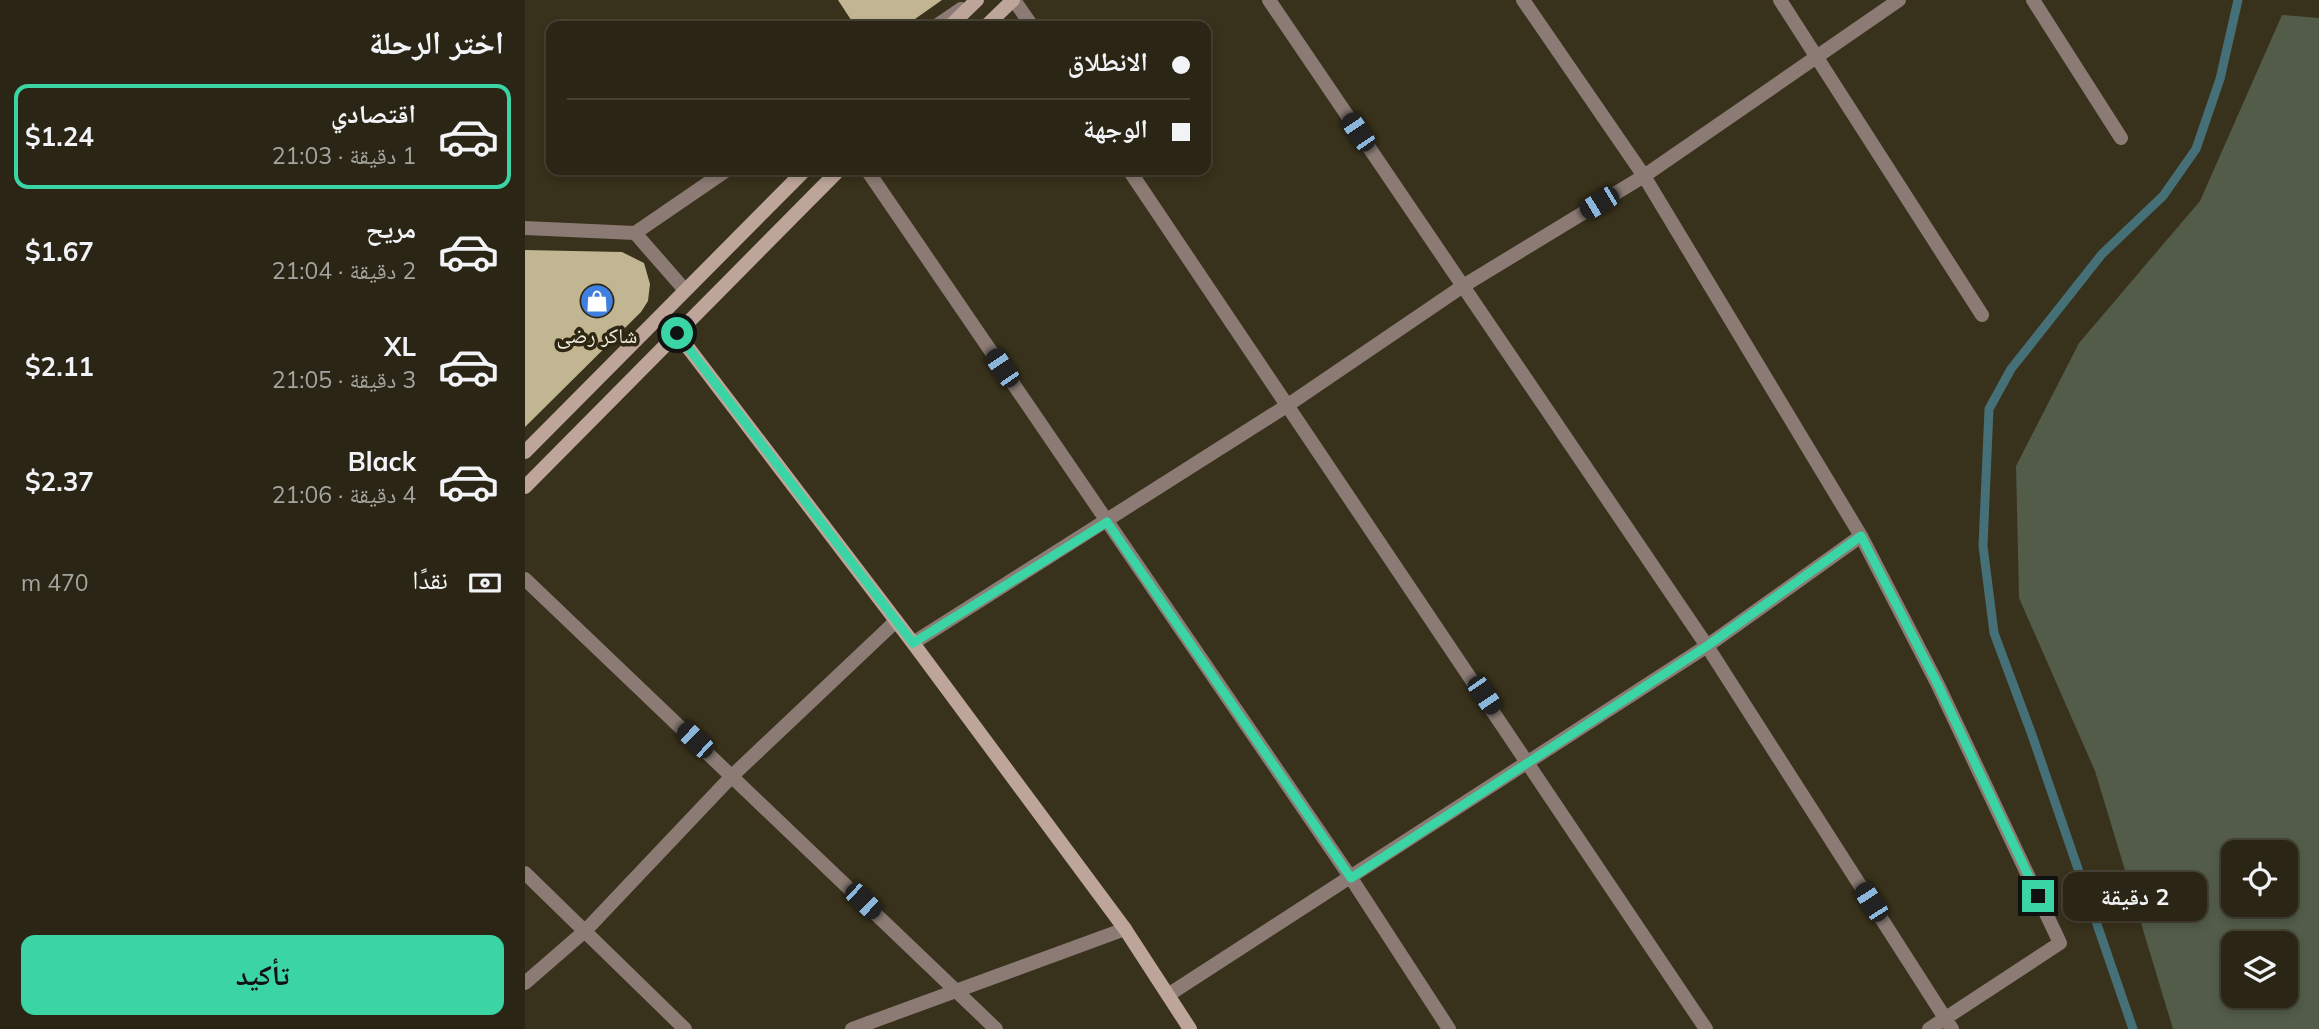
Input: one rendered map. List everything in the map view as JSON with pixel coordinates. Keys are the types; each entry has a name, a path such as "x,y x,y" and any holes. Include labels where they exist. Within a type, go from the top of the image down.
{"main road":[{"path":"955,21 976,0"},
{"path":"991,21 1014,0"},
{"path":"525,452 800,175"},
{"path":"525,487 833,175"},
{"path":"677,333 913,643 1125,929 1190,1029"}],"street":[{"path":"944,21 976,0"},
{"path":"1014,0 1028,21"},
{"path":"1269,0 1707,646 1949,1024"},
{"path":"1523,0 1644,176 1861,536 1938,685 2060,943 1949,1024 1929,1029"},
{"path":"1780,0 1982,315"},
{"path":"913,643 1107,522 1463,286 1644,176 1899,0"},
{"path":"2033,0 2121,138"},
{"path":"525,228 635,233 720,175"},
{"path":"870,175 1351,878 1449,1029"},
{"path":"1132,175 1706,1029"},
{"path":"635,233 684,289"},
{"path":"1168,995 1707,646 1861,536"},
{"path":"525,579 996,1029"},
{"path":"525,983 586,930 732,776 896,621"},
{"path":"525,873 685,1029"},
{"path":"852,1029 1125,929"}],"green space":[{"path":"2282,15 2319,18 2319,1029 2173,1029 2095,771 2019,598 2016,466 2079,343 2200,201"}],"building":[{"path":"838,0 942,0 912,21 852,21"},
{"path":"525,250 622,252 644,263 650,284 648,301 641,312 525,427"}],"waterway":[{"path":"2133,1029 1994,633 1983,546 1989,409 2011,369 2102,254 2163,196 2196,149 2220,79 2238,0"}],"place":[{"name":"شاكر رضى","path":"597,301"}],"route":[{"path":"677,333 913,643 1107,522 1351,878 1707,646 1861,536 1938,685 2038,896"}]}
